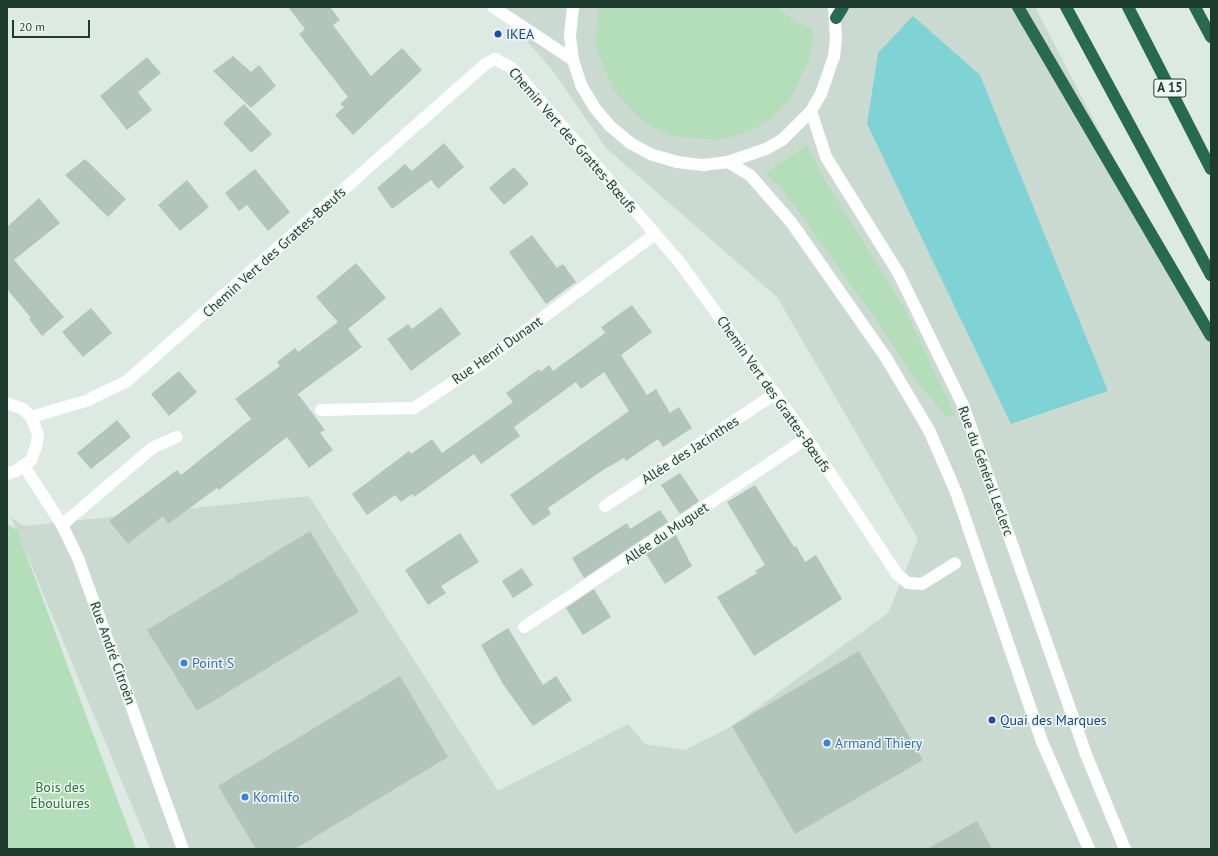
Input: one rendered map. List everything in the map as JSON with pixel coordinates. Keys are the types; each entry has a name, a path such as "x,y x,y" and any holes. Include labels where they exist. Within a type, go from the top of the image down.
{"highway":[{"path":"835,12 843,7"},
{"path":"1018,7 1211,336"},
{"path":"1066,7 1211,275"},
{"name":"A 15","path":"1128,7 1211,168"},
{"path":"1194,7 1211,37"}],"main road":[{"path":"493,7 574,60"},
{"path":"573,7 570,36 574,60 581,85 594,107 610,126 630,143 653,155 677,162 702,165 728,162 748,157 771,146 798,126 811,111 829,76 834,57 835,12"},
{"name":"Chemin Vert des Grattes-Bœufs","path":"31,417 86,401 127,381 484,65 495,59 512,68 654,235 678,260 807,438 883,557 908,583 922,584 956,563"},
{"name":"Rue du Général Leclerc","path":"811,111 826,157 900,274 963,405 1085,752 1125,849"},
{"path":"728,162 750,175 791,222 885,356 929,430 956,492 1042,744 1089,849"},
{"name":"Rue Henri Dunant","path":"321,410 414,408 482,363 654,235"},
{"name":"Allée des Jacinthes","path":"605,506 775,394"},
{"path":"7,403 23,409 31,417 38,434 37,443 31,460 24,466 7,474"},
{"path":"62,525 152,448 177,436"},
{"name":"Allée du Muguet","path":"524,627 807,438"},
{"name":"Rue André Citroën","path":"24,466 62,525 78,558 183,849"}],"shaded area":[{"path":"497,7 1035,7 1211,345 1211,849 150,849 11,517 24,526 309,496 498,791 628,724 645,744 685,750 732,726 888,613 918,539 777,297 606,148 553,71"}],"green space":[{"path":"599,7 776,7 796,22 813,29 810,58 791,98 770,119 758,127 730,138 715,140 672,136 645,123 614,91 597,50 596,35"},
{"path":"807,145 823,177 905,309 955,415 948,418 916,381 877,321 783,190 765,173"},
{"name":"Bois des Éboulures","path":"7,524 17,530 136,849 7,849"}],"water":[{"path":"913,16 980,75 1108,391 1011,424 867,124 878,53"}],"building":[{"path":"288,7 330,7 340,20 333,25 371,76 402,48 422,70 353,135 335,115 344,107 340,104 348,97 299,34 305,29"},
{"path":"233,56 251,72 259,65 276,86 251,108 213,71"},
{"path":"147,57 161,73 138,92 152,110 127,130 100,96"},
{"path":"244,104 272,134 251,153 223,123"},
{"path":"444,143 464,167 438,189 431,180 392,209 377,188 405,164 412,171"},
{"path":"85,159 126,199 108,217 65,175"},
{"path":"514,167 529,184 504,205 489,188"},
{"path":"255,169 290,212 268,231 247,205 239,211 225,193"},
{"path":"187,180 209,207 180,231 158,205"},
{"path":"39,198 60,223 14,260 64,317 42,336 29,319 31,318 7,289 7,227"},
{"path":"532,235 557,268 563,264 576,282 546,304 509,252"},
{"path":"356,263 386,298 348,329 362,347 298,394 325,430 320,433 333,450 309,468 287,437 219,490 217,488 168,524 163,516 128,544 109,521 177,470 181,475 251,419 235,399 280,366 277,362 295,348 298,352 338,322 316,297"},
{"path":"632,305 652,332 621,355 647,395 656,389 670,413 679,407 692,428 663,447 658,439 626,461 624,458 603,470 548,508 551,514 533,526 510,495 629,411 604,372 581,389 576,382 514,427 520,436 481,464 474,454 414,497 412,494 401,502 395,495 367,515 352,494 409,451 411,454 432,439 442,453 513,402 506,393 539,369 540,372 549,365 553,371 605,333 601,327"},
{"path":"441,307 461,334 411,371 387,339 408,324 412,329"},
{"path":"91,308 112,333 83,357 62,332"},
{"path":"179,371 197,392 169,416 151,394"},
{"path":"117,420 131,437 91,469 77,453"},
{"path":"680,473 699,501 680,514 661,485"},
{"path":"755,485 805,562 816,555 842,599 754,656 717,597 757,573 755,571 765,565 727,502"},
{"path":"660,510 668,522 584,578 572,558 627,523 630,529"},
{"path":"310,531 359,612 197,711 147,630"},
{"path":"460,533 479,562 441,586 446,593 428,605 405,570"},
{"path":"676,535 692,566 665,584 646,554"},
{"path":"522,568 533,585 513,598 502,581"},
{"path":"594,589 611,617 583,635 566,608"},
{"path":"508,628 543,685 556,676 572,700 533,726 503,684 481,645"},
{"name":"Armand Thiery","path":"859,651 923,760 795,834 732,726"},
{"path":"400,676 448,757 295,849 256,849 218,786"},
{"path":"977,821 992,849 927,849"}],"place":[{"name":"IKEA","path":"498,34"},
{"name":"Point S","path":"184,663"},
{"name":"Quai des Marques","path":"992,720"},
{"name":"Armand Thiery","path":"827,743"},
{"name":"Komilfo","path":"245,797"}]}
